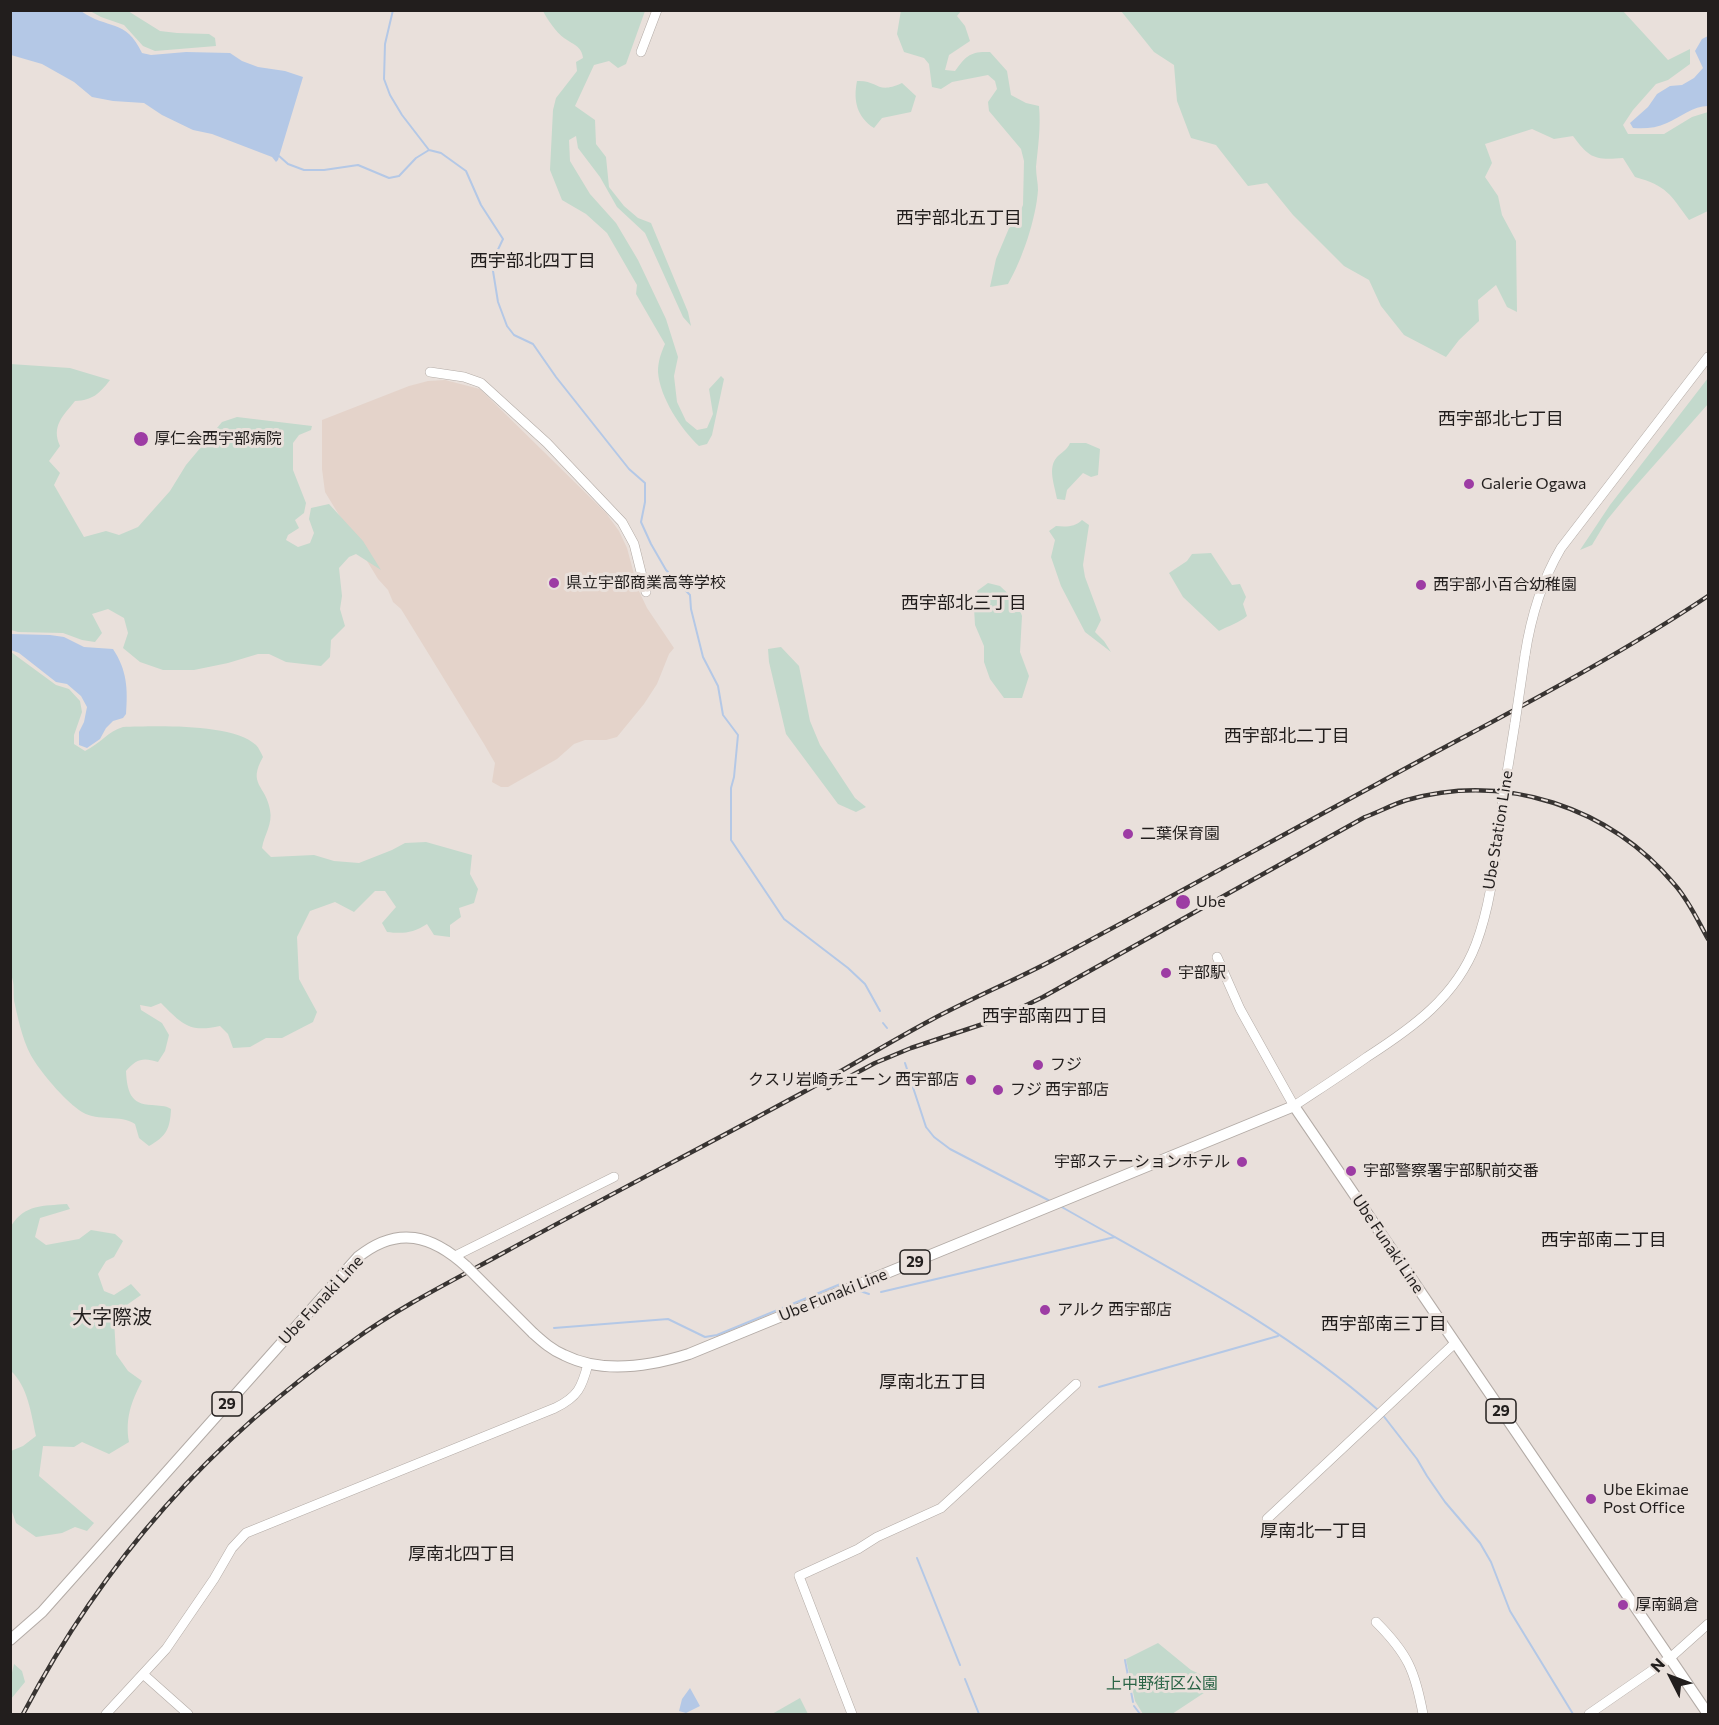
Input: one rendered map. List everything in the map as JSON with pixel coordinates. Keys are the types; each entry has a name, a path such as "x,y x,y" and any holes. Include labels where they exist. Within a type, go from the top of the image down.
{"main road":[{"name":"Ube Funaki Line","path":"10,1640 42,1612 358,1257 385,1241 405,1238 429,1240 455,1256 533,1333 548,1346 564,1355 588,1364 654,1363 689,1354 1294,1106 1708,1714"}],"street":[{"path":"641,52 657,10"},
{"name":"Ube Station Line","path":"1294,1106 1410,1029 1439,1002 1459,977 1476,946 1483,922 1525,655 1536,600 1551,564 1561,548 1708,357"},
{"path":"430,372 464,376 481,383 547,443 622,522 634,544 646,592"},
{"path":"1217,957 1240,1009 1294,1106"},
{"path":"455,1256 614,1178"},
{"path":"1267,1519 1455,1343"},
{"path":"106,1714 166,1649 186,1622 232,1548 246,1533 555,1408 567,1402 577,1393 583,1384 588,1364"},
{"path":"852,1714 799,1576 858,1550 877,1537 941,1508 1076,1384"},
{"path":"1376,1622 1394,1639 1409,1663 1419,1688 1423,1714"},
{"path":"1589,1714 1670,1658 1708,1624"},
{"path":"143,1674 188,1714"}],"shaded area":[{"path":"445,380 480,389 606,513 619,531 627,548 638,589 647,608 674,648 669,654 657,684 617,737 606,740 585,740 574,744 557,759 508,787 501,787 492,782 495,763 401,609 393,602 388,590 378,579 325,492 322,469 322,420 409,386 428,381"}],"green space":[{"path":"901,10 961,11 957,16 965,26 970,41 949,55 945,70 955,71 966,58 973,54 990,52 1007,71 1011,95 1026,103 1039,106 1037,201 1028,239 1008,284 990,287 996,259 1012,221 1018,217 1023,205 1024,161 1021,149 989,111 988,102 997,89 995,81 988,75 952,82 941,89 932,87 929,64 924,58 904,52 897,34"},
{"path":"90,11 128,11 160,31 209,34 215,38 216,46 155,51 143,46 124,25"},
{"path":"543,11 645,11 626,64 618,68 609,61 594,65 575,106 595,120 596,144 606,157 609,187 624,206 638,218 651,223 688,312 691,326 683,317 645,233 617,207 600,177 578,148 576,136 569,140 570,161 590,194 616,223 638,260 666,319 678,357 674,376 677,402 686,421 697,430 707,428 713,414 709,389 721,376 724,379 712,435 707,444 699,446 692,439 667,402 658,372 665,344 636,294 637,285 607,233 586,214 562,200 550,170 553,110 556,98 577,71 576,62 583,58 579,48 558,32"},
{"path":"1121,11 1623,11 1668,60 1690,49 1690,64 1668,80 1656,84 1623,125 1628,134 1664,134 1692,117 1708,112 1708,211 1689,220 1667,192 1635,177 1623,158 1606,159 1589,154 1573,136 1554,139 1532,129 1485,144 1492,163 1485,177 1498,196 1502,215 1516,241 1517,312 1507,307 1496,285 1478,300 1479,321 1459,340 1446,357 1404,335 1381,306 1369,280 1344,266 1293,215 1267,183 1248,186 1216,145 1191,138 1177,101 1174,65 1154,52"},
{"path":"857,81 887,88 902,83 916,96 911,112 882,118 874,128 860,114 856,102"},
{"path":"10,364 70,368 110,380 95,395 75,401 66,412 58,427 60,446 49,461 60,473 54,485 84,537 106,531 119,535 138,527 170,491 186,465 222,422 237,417 312,426 311,430 299,435 293,443 293,470 306,503 304,513 295,520 299,528 288,535 286,540 298,547 310,543 314,533 309,519 311,508 329,504 363,541 381,570 356,554 349,557 339,568 342,596 340,609 345,626 331,640 330,657 321,666 286,662 269,654 258,654 194,670 163,670 140,662 123,648 128,633 124,618 108,609 92,614 102,633 95,642 63,633 11,630"},
{"path":"1708,378 1708,404 1625,498 1607,520 1592,545 1580,550 1610,505"},
{"path":"1070,443 1086,443 1100,449 1098,475 1091,477 1083,473 1067,490 1065,500 1057,499 1052,466"},
{"path":"1082,520 1089,525 1083,565 1085,577 1101,620 1095,632 1111,652 1085,632 1061,586 1051,557 1055,540 1049,531 1056,526 1070,526"},
{"path":"1211,553 1232,585 1240,584 1246,597 1243,604 1247,616 1219,631 1183,597 1169,573 1187,561 1192,554"},
{"path":"988,583 1000,586 1017,602 1022,616 1020,652 1029,676 1022,698 1004,698 990,679 984,662 984,646 975,625 974,608 979,596 977,591"},
{"path":"781,647 799,666 810,721 820,745 855,798 866,807 856,812 838,804 786,734 768,649"},
{"path":"11,652 56,685 69,689 80,701 82,712 74,735 74,744 85,751 113,731 123,727 173,726 212,729 245,738 256,745 263,757 257,779 268,802 271,815 262,848 271,857 314,855 334,861 359,863 405,843 426,842 472,855 470,874 478,889 474,903 459,908 461,917 450,925 450,937 434,935 427,924 408,932 387,932 382,923 396,907 385,891 375,891 354,912 335,902 310,911 297,937 299,979 317,1012 313,1022 282,1038 266,1038 250,1047 233,1048 228,1034 220,1026 193,1027 181,1021 161,1003 151,1007 140,1005 141,1010 162,1023 169,1035 165,1051 158,1062 140,1060 126,1071 127,1084 131,1095 139,1102 171,1109 170,1121 164,1135 149,1146 139,1138 135,1124 123,1119 95,1117 82,1112 56,1089 31,1056 22,1034 14,1001 13,981 10,973"},
{"path":"67,1204 70,1209 40,1218 35,1237 46,1245 79,1239 91,1230 115,1234 123,1241 114,1257 106,1261 98,1274 104,1291 114,1295 131,1284 141,1295 121,1309 114,1320 116,1354 128,1371 142,1381 130,1411 129,1442 109,1454 82,1442 74,1447 43,1446 39,1476 94,1523 87,1531 75,1527 62,1533 36,1537 16,1523 11,1509 11,1451 23,1446 36,1436 25,1393 17,1377 11,1371 11,1226 16,1219 29,1210 42,1206"},
{"name":"上中野街区公園","path":"1158,1643 1191,1670 1219,1683 1172,1714 1143,1714 1135,1701 1126,1659"},
{"path":"14,1664 22,1671 25,1682 11,1699 11,1677"},
{"path":"800,1698 808,1714 772,1714"}],"water":[{"path":"10,11 81,11 99,21 123,29 136,42 142,53 151,55 186,52 230,53 258,67 285,71 303,77 278,160 276,162 272,157 212,134 193,130 162,115 144,103 92,97 74,82 42,64 11,55"},
{"path":"1708,36 1708,106 1692,110 1659,126 1633,128 1630,123 1648,107 1657,94 1670,86 1682,85 1694,78 1703,68 1695,51 1702,39"},
{"path":"11,634 64,637 84,647 113,649 121,664 125,680 126,714 123,718 113,721 100,739 87,748 79,745 79,732 87,707 81,696 67,684 56,682 19,653 11,650"},
{"path":"690,1688 700,1706 686,1713 679,1711 682,1699"}],"waterway":[{"path":"393,10 385,44 384,79 402,115 429,150 441,153 466,171 481,205 503,239 494,258 493,271 498,302 507,326 514,335 533,344 556,377 629,469 645,483 645,502 641,522 666,570 690,595 691,609 703,657 718,686 723,715 738,735 731,788 731,840 784,919 848,968 865,984 880,1011"},
{"path":"279,156 288,164 304,170 324,170 358,165 389,178 399,176 416,158 429,150"},
{"path":"883,1023 887,1028"},
{"path":"905,1063 926,1127 934,1137 950,1149 1050,1201"},
{"path":"1060,1206 1265,1325 1342,1380 1378,1410"},
{"path":"881,1292 1115,1237"},
{"path":"554,1328 668,1319 705,1337 717,1335 843,1283"},
{"path":"860,1291 869,1294"},
{"path":"1099,1387 1278,1336"},
{"path":"1382,1414 1417,1459 1445,1502 1480,1543 1491,1562 1510,1611 1573,1714"},
{"path":"917,1558 960,1665"},
{"path":"1125,1660 1133,1702"},
{"path":"965,1679 979,1714"},
{"path":"1134,1706 1140,1714"}],"railway":[{"path":"23,1714 89,1605 126,1554 165,1507 253,1419 302,1378 372,1328 447,1283 805,1091 931,1020 1051,961 1545,693 1628,646 1708,596"},
{"path":"828,1088 875,1063 911,1048 998,1019 1043,997 1365,817 1407,800 1444,792 1481,790 1518,794 1553,803 1587,816 1619,835 1649,858 1680,891 1708,939"}],"place":[{"name":"厚仁会西宇部病院","path":"141,439"},
{"name":"Galerie Ogawa","path":"1469,484"},
{"name":"県立宇部商業高等学校","path":"554,583"},
{"name":"西宇部小百合幼稚園","path":"1421,585"},
{"name":"二葉保育園","path":"1128,834"},
{"name":"Ube","path":"1183,902"},
{"name":"宇部駅","path":"1166,973"},
{"name":"フジ","path":"1038,1065"},
{"name":"クスリ岩崎チェーン 西宇部店","path":"971,1080"},
{"name":"フジ 西宇部店","path":"998,1090"},
{"name":"宇部ステーションホテル","path":"1242,1162"},
{"name":"宇部警察署宇部駅前交番","path":"1351,1171"},
{"name":"アルク 西宇部店","path":"1045,1310"},
{"name":"Ube Ekimae Post Office","path":"1591,1499"},
{"name":"厚南鍋倉","path":"1623,1605"}],"district":[{"name":"西宇部北五丁目","path":"959,218"},
{"name":"西宇部北四丁目","path":"533,261"},
{"name":"西宇部北七丁目","path":"1501,419"},
{"name":"西宇部北三丁目","path":"964,603"},
{"name":"西宇部北二丁目","path":"1287,736"},
{"name":"西宇部南四丁目","path":"1045,1016"},
{"name":"西宇部南二丁目","path":"1604,1240"},
{"name":"大字際波","path":"112,1317"},
{"name":"西宇部南三丁目","path":"1384,1324"},
{"name":"厚南北五丁目","path":"933,1382"},
{"name":"厚南北一丁目","path":"1314,1531"},
{"name":"厚南北四丁目","path":"462,1554"}]}
